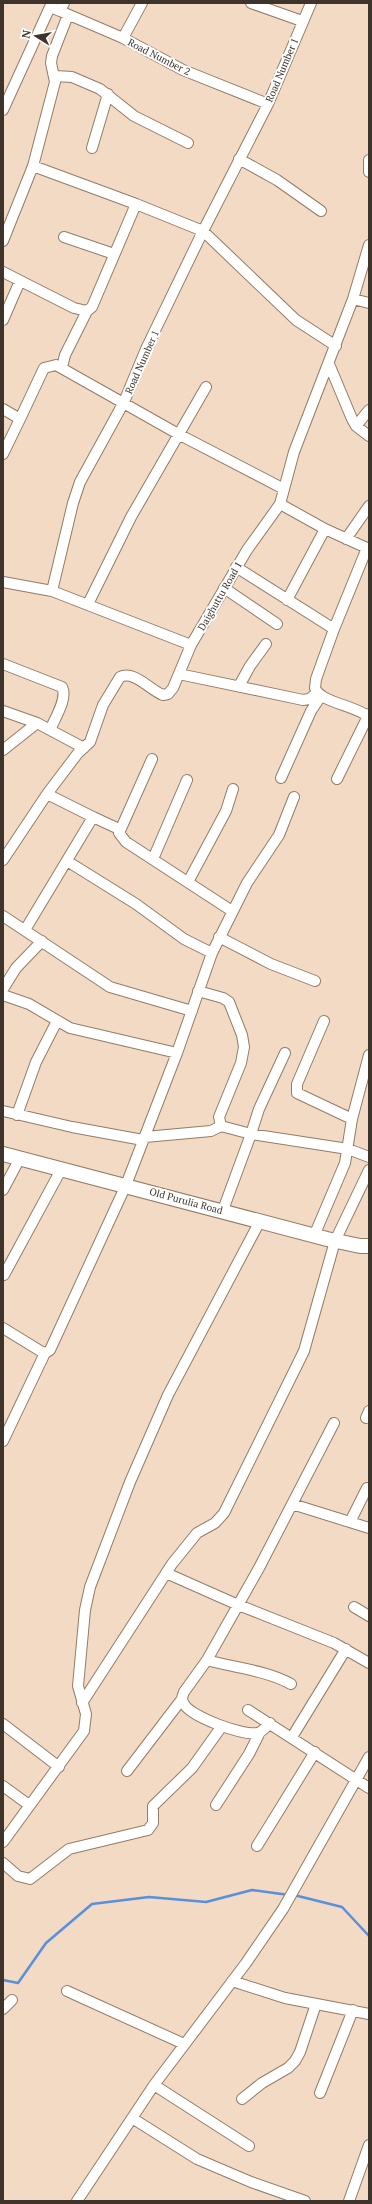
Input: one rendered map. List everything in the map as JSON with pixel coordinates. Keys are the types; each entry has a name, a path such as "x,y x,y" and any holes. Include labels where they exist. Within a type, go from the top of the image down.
{"main road":[{"name":"Old Purulia Road","path":"3,1154 223,1210 314,1236 360,1246 369,1246"}],"street":[{"path":"122,38 142,3"},
{"path":"251,3 302,21"},
{"name":"Road Number 1","path":"52,591 73,503 80,482 124,402 146,349 203,231 268,104 302,21 311,3"},
{"path":"3,241 33,166 55,82 55,76 52,70 52,56 57,8"},
{"path":"3,110 57,8"},
{"name":"Road Number 2","path":"57,8 122,38 183,70 268,104"},
{"path":"55,76 72,77 100,89 134,116 188,142"},
{"path":"92,148 108,94"},
{"path":"239,159 277,180 321,211"},
{"path":"369,160 369,172"},
{"path":"33,166 136,204 203,231 296,320 336,346"},
{"path":"62,367 65,355 87,311 92,307 136,204"},
{"path":"64,237 114,254"},
{"name":"Daighuttu Road 1","path":"3,860 47,794 93,735 103,705 120,677 125,674 132,676 163,695 168,694 179,674 191,645 236,567 280,504 305,423 353,299 369,246"},
{"path":"3,272 81,311 87,311"},
{"path":"3,320 20,281"},
{"path":"353,299 369,303"},
{"path":"329,364 356,426 369,436"},
{"path":"3,454 44,368 50,365 62,367 180,435 284,489"},
{"path":"88,604 131,517 180,435 206,387"},
{"path":"3,409 20,419"},
{"path":"356,426 369,410"},
{"path":"280,504 325,529 368,549 334,629 316,679 315,688 319,695 356,709 369,716 337,779"},
{"path":"346,539 369,506"},
{"path":"287,600 325,529"},
{"path":"236,567 334,629"},
{"path":"3,582 52,591 191,645"},
{"path":"224,588 277,624"},
{"path":"239,686 250,666 266,644"},
{"path":"3,664 62,687 64,692 51,728"},
{"path":"179,674 304,700 319,695"},
{"path":"281,778 319,695"},
{"path":"3,711 51,728 84,748"},
{"path":"3,750 37,722"},
{"path":"152,759 119,829 121,838 232,911"},
{"path":"152,859 187,780"},
{"path":"188,882 226,811 234,789"},
{"path":"47,794 119,829"},
{"path":"4,1441 45,1353 50,1350 126,1185 177,1054 198,991 219,937 247,883 279,835 294,797"},
{"path":"25,930 93,817"},
{"path":"67,862 136,904 184,938 212,953"},
{"path":"3,916 110,987 192,1010"},
{"path":"219,937 271,964 315,981"},
{"path":"3,989 13,972 42,941"},
{"path":"198,991 223,998 229,1002 242,1035 244,1047 241,1062 219,1117 221,1126"},
{"path":"3,995 29,1004 57,1021 86,1034 177,1054"},
{"path":"17,1116 36,1062 57,1021"},
{"path":"324,1021 297,1084 297,1093 352,1119"},
{"path":"223,1210 259,1109 285,1053"},
{"path":"314,1236 339,1179 348,1149 352,1119 369,1054"},
{"path":"3,1111 17,1116 143,1140 145,1137 211,1131 221,1126 251,1134 348,1149 369,1157"},
{"path":"3,1190 20,1158"},
{"path":"4,1275 62,1168"},
{"path":"82,1703 166,1573 197,1533 221,1519 304,1351 335,1241 369,1170"},
{"path":"3,1842 84,1731 86,1714 78,1686 85,1610 90,1587 130,1482 168,1394 260,1221"},
{"path":"3,1328 45,1353"},
{"path":"127,1771 182,1699 184,1692 208,1660 259,1568 334,1424"},
{"path":"350,1522 367,1488"},
{"path":"292,1504 369,1528"},
{"path":"166,1573 346,1649 369,1662"},
{"path":"354,1607 369,1616"},
{"path":"292,1737 346,1649"},
{"path":"208,1660 233,1668 278,1677 291,1684"},
{"path":"182,1699 189,1710 222,1726 250,1734 260,1732"},
{"path":"248,1710 369,1788"},
{"path":"3,1724 59,1767"},
{"path":"216,1805 249,1754 260,1732 270,1724"},
{"path":"3,1863 18,1876 30,1879 69,1849 148,1830 153,1823 154,1806 192,1768 222,1726"},
{"path":"257,1846 315,1752"},
{"path":"77,2201 154,2085 232,1981 283,1909 369,1757"},
{"path":"3,1786 29,1805"},
{"path":"232,1981 271,1994 369,2014"},
{"path":"67,1991 184,2044"},
{"path":"3,2009 12,2000"},
{"path":"242,2099 262,2082 288,2068 295,2061 300,2052 316,2004"},
{"path":"320,2093 353,2010"},
{"path":"154,2085 249,2146"},
{"path":"132,2118 197,2159 251,2182 305,2201"},
{"path":"349,2201 369,2145"}],"waterway":[{"path":"3,1980 18,1983 46,1943 92,1904 149,1897 206,1902 252,1890 289,1895"},
{"path":"294,1895 342,1907 369,1936"}]}
